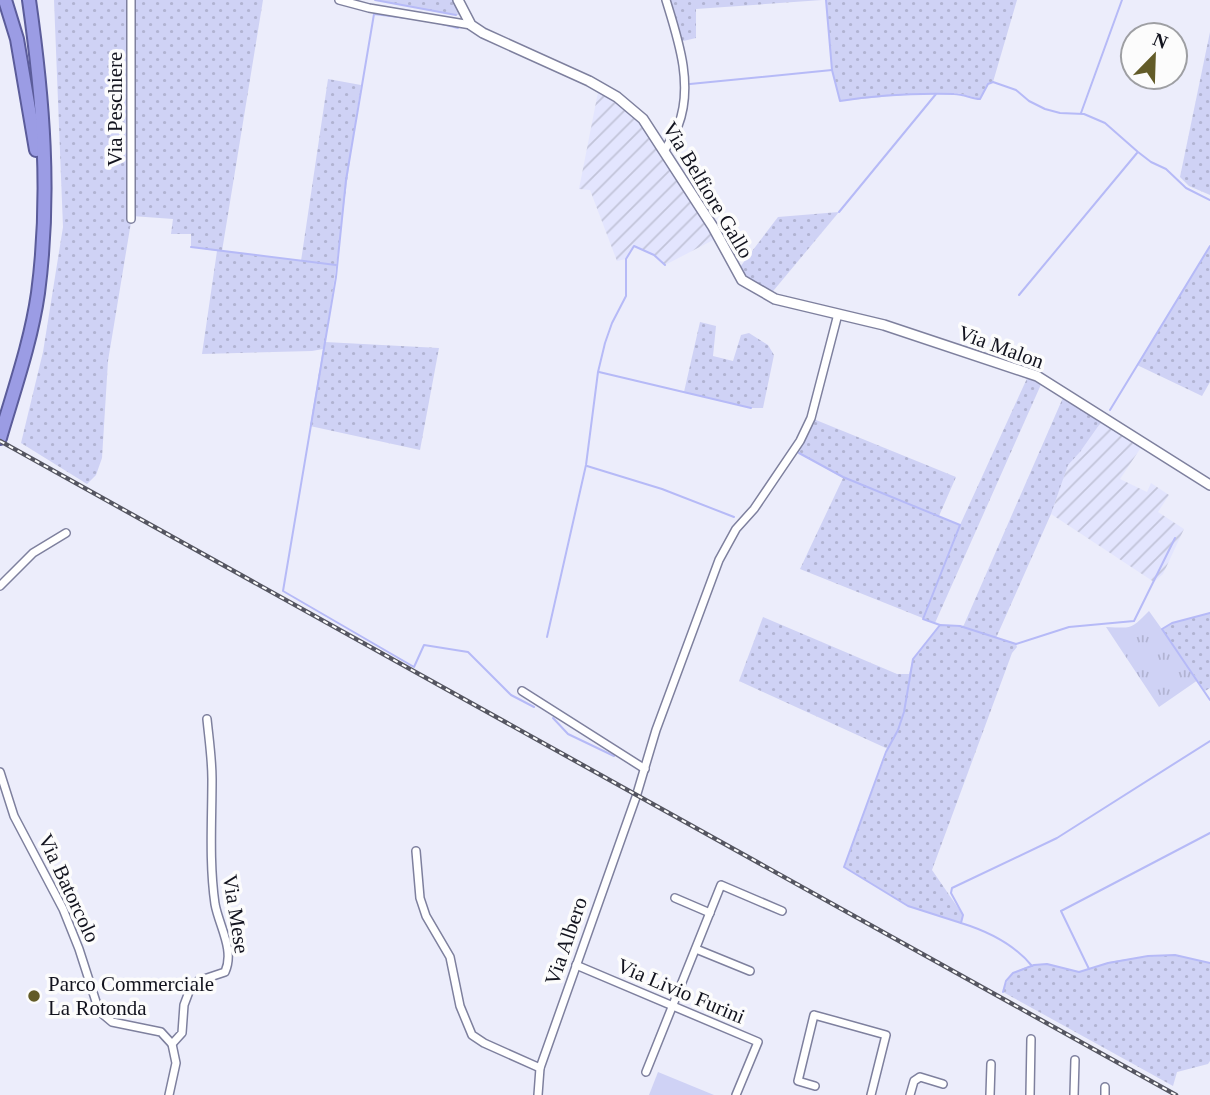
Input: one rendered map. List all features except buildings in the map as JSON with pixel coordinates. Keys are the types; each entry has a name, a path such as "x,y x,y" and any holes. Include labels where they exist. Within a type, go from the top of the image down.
{"highway":[{"path":"5,0 17,39 36,150"},
{"path":"0,438 29,294 36,226 32,78 21,0"},
{"path":"0,414 27,343 38,295 45,194 41,99 29,0"},
{"path":"37,0 49,138 49,183 45,194"}],"street":[{"name":"Via Peschiere","path":"131,0 131,219"},
{"path":"339,0 369,8 471,25"},
{"path":"458,0 471,25"},
{"path":"664,150 679,125 685,89 679,42 666,0"},
{"name":"Via Belfiore Gallo","path":"471,25 617,97 643,119 713,227 742,280 775,299 838,314"},
{"path":"522,691 645,769 656,730 719,561 736,529 776,479 806,430 838,314"},
{"name":"Via Malon","path":"838,314 887,326 1037,376 1210,485"},
{"path":"0,586 33,553 66,533"},
{"name":"Via Mese","path":"173,1044 182,1033 184,1005 190,989 198,981 225,972 229,957 218,923 211,873 212,776 207,719"},
{"name":"Via Albero","path":"538,1095 540,1068 645,769"},
{"name":"Via Batorcolo","path":"0,772 14,816 63,909 100,1013 112,1022 157,1031 167,1036 173,1044"},
{"path":"416,851 423,907 450,957 460,1006 471,1035 540,1068"},
{"path":"646,1072 722,885 782,911"},
{"path":"674,898 710,913"},
{"path":"696,949 750,971"},
{"name":"Via Livio Furini","path":"576,965 758,1042 736,1095"},
{"path":"815,1086 798,1081 814,1015 886,1035 871,1095"},
{"path":"1030,1095 1031,1039"},
{"path":"169,1095 176,1058 173,1044"},
{"path":"1074,1095 1075,1060"},
{"path":"989,1095 991,1063"},
{"path":"911,1095 914,1081 920,1077 943,1084"}],"shaded area":[{"path":"599,87 643,119 719,237 665,265 654,255 634,246 626,259 617,261 590,190 579,189"},
{"path":"1104,418 1144,443 1120,479 1147,492 1151,483 1169,495 1158,512 1184,529 1163,574 1154,582 1051,514 1068,464"}],"green space":[{"path":"54,0 263,0 222,251 301,261 328,79 361,85 325,342 439,348 420,450 310,426 323,349 202,354 217,251 191,247 191,234 171,234 173,219 132,216 108,361 102,458 96,475 87,484 21,443 43,352 63,227"},
{"path":"375,0 458,0 465,15 456,15"},
{"path":"666,0 822,0 696,9 696,38 679,42"},
{"path":"826,0 1017,0 993,82 988,84 980,99 958,93 840,101 832,70"},
{"path":"1210,32 1210,195 1189,186 1180,177"},
{"path":"839,212 769,296 737,271 778,217"},
{"path":"1210,246 1210,382 1202,396 1137,365"},
{"path":"700,322 716,326 713,356 733,361 741,335 749,333 768,345 774,355 763,408 751,408 684,392"},
{"path":"1029,374 1043,380 935,623 800,569 843,478 795,451 811,418 956,477 939,516 960,525"},
{"path":"1065,393 1104,418 1068,465 1051,514 996,638 1016,644 1017,647 1012,653 932,870 963,915 961,923 908,906 844,867 888,749 739,681 763,617 897,674 909,674 913,659 940,625 963,627"},
{"path":"1149,611 1198,680 1159,707 1106,627 1130,626"},
{"path":"1210,613 1210,688 1205,691 1162,629 1172,623"},
{"path":"1175,955 1210,963 1210,1061 1208,1064 1177,1072 1173,1086 1003,992 1010,978 1028,966 1042,964 1079,971 1109,962"},
{"path":"658,1072 714,1095 649,1095"}],"waterway":[{"path":"375,0 456,15"},
{"path":"826,0 832,70 840,101 926,94 958,94 980,99 988,84 993,82 1016,90 1045,109 1084,114 1105,123 1151,162 1166,169 1186,188 1210,200"},
{"path":"1081,113 1122,0"},
{"path":"415,19 374,14 346,180 336,277 283,591 414,667 424,645 468,652 511,695 534,707"},
{"path":"434,22 458,28"},
{"path":"690,84 832,70"},
{"path":"839,212 936,94"},
{"path":"1019,295 1137,153"},
{"path":"547,637 586,465 598,372 612,323 626,296 626,259 634,246 654,255 665,265"},
{"path":"1110,410 1210,246"},
{"path":"191,247 336,265"},
{"path":"599,372 751,408"},
{"path":"799,453 843,477 960,525 923,619 940,625"},
{"path":"587,466 662,489 734,517"},
{"path":"961,923 908,906 844,867 886,752 904,712 913,659 940,625 960,626 1016,644 1069,627 1134,621 1175,538"},
{"path":"1210,613 1172,623 1162,629 1210,700"},
{"path":"553,718 568,734 614,756"},
{"path":"1032,966 1000,939 961,923 963,915 951,893 952,888 1057,838 1210,741"},
{"path":"1089,969 1061,911 1210,833"},
{"path":"1003,992 1006,981 1013,973 1034,965 1047,964 1079,972 1108,963 1148,956 1175,955 1210,963"}],"railway":[{"path":"0,441 1176,1095"}],"place":[{"name":"Parco Commerciale La Rotonda","path":"34,996"}]}
